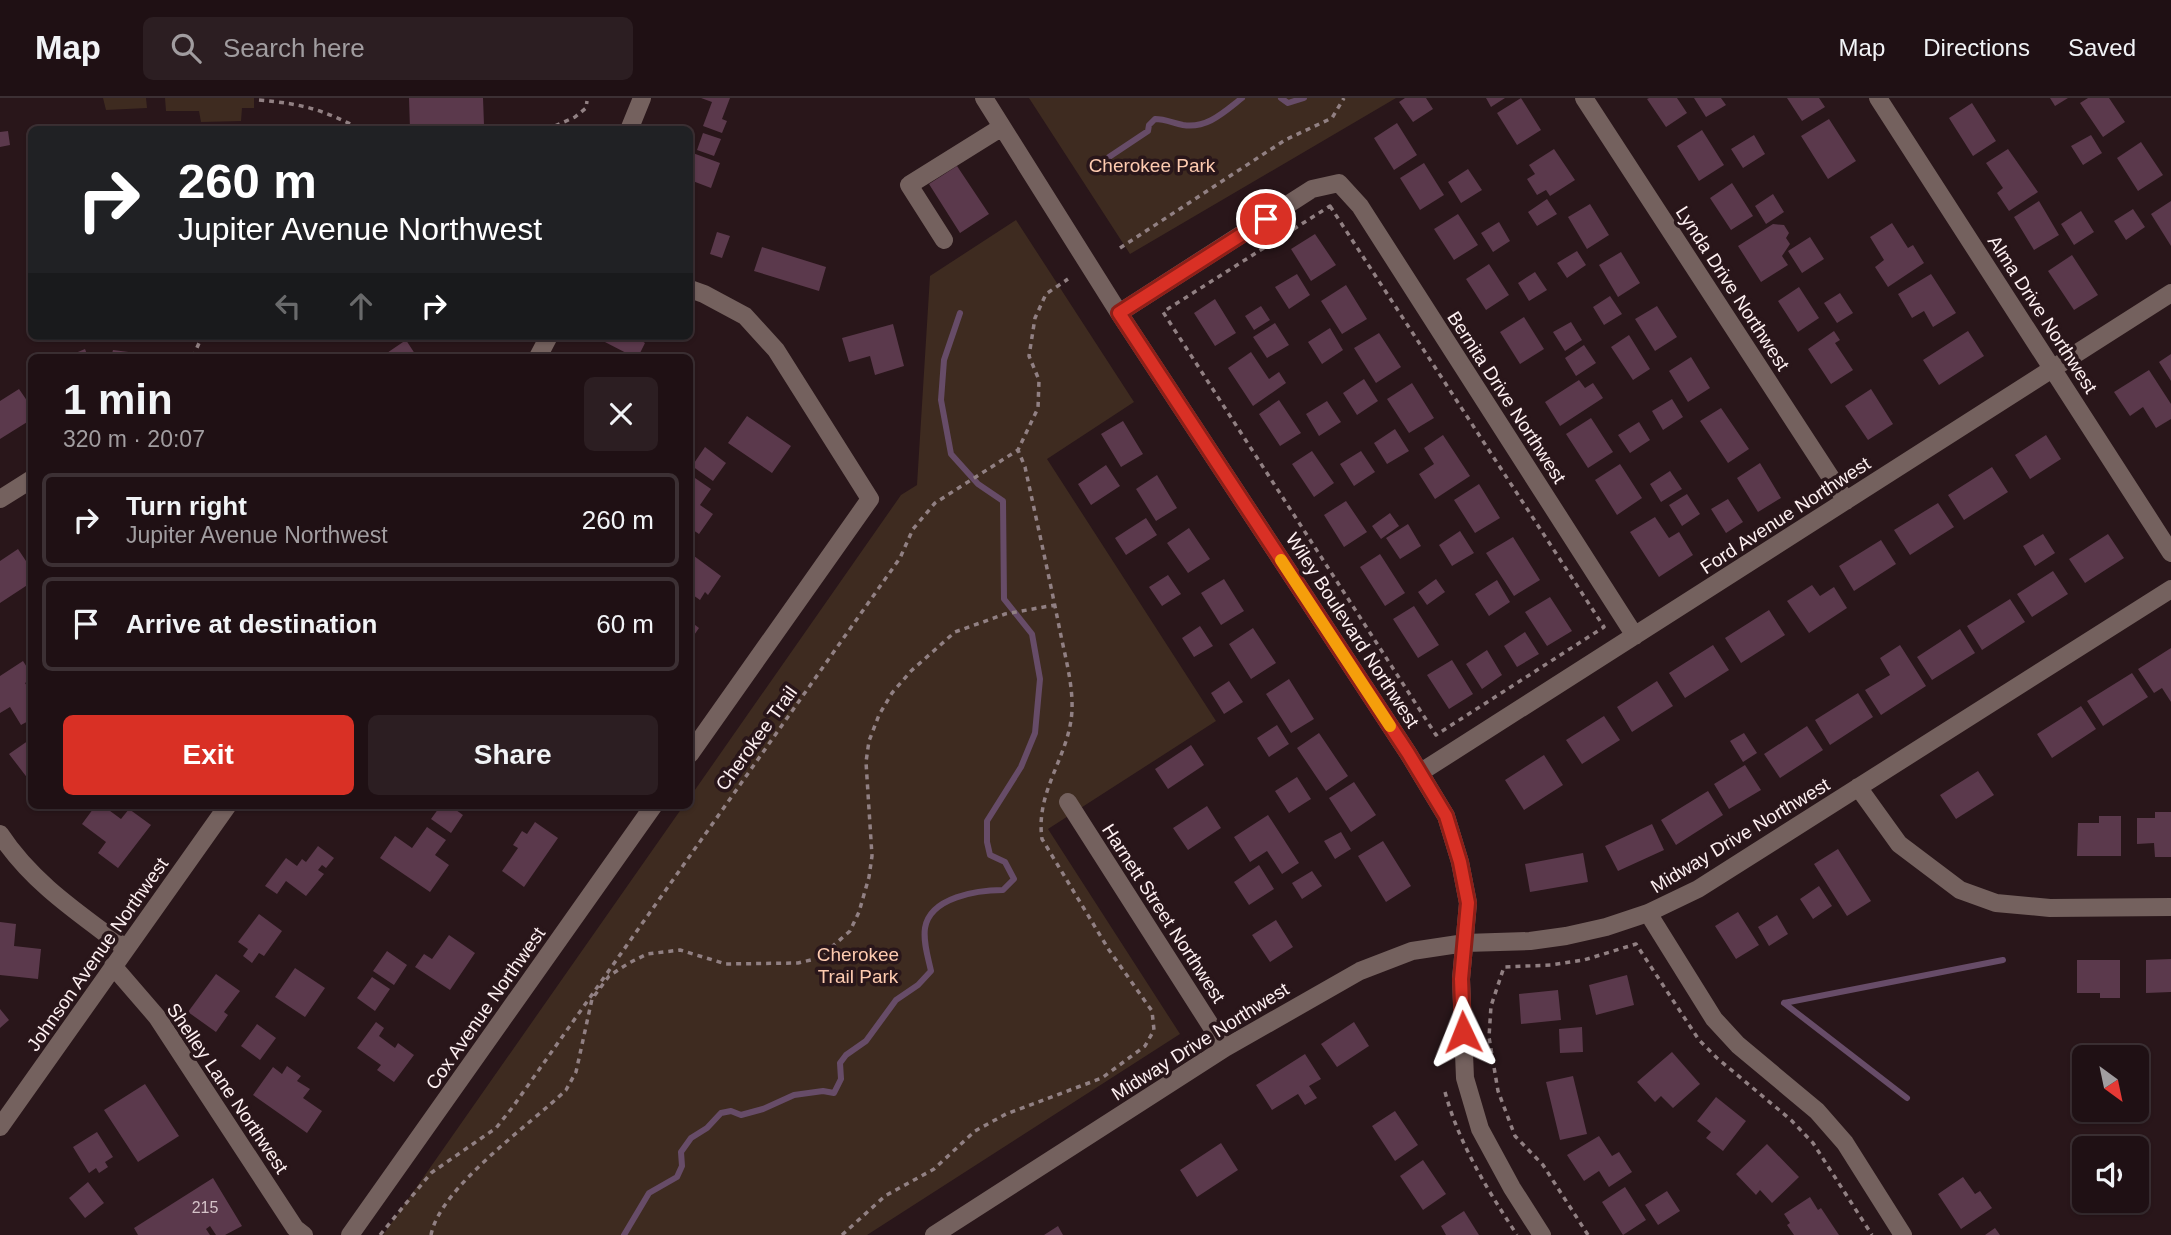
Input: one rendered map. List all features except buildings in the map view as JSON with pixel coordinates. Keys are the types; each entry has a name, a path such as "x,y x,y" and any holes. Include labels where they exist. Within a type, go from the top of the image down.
{"street":[{"path":"630,126 641,98"},
{"name":"Wiley Boulevard Northwest","path":"984,98 1119,313 1421,772 1446,816 1460,862 1468,903 1461,979 1465,1078 1480,1129 1512,1188 1542,1235"},
{"name":"Lynda Drive Northwest","path":"1584,98 1846,501"},
{"name":"Alma Drive Northwest","path":"1878,98 2171,553"},
{"path":"944,240 909,185 1002,127"},
{"name":"Bernita Drive Northwest","path":"1119,313 1312,189 1339,183 1360,206 1635,636"},
{"path":"693,290 745,316 776,350 870,499 693,750"},
{"name":"Ford Avenue Northwest","path":"1421,772 2171,293"},
{"path":"0,499 28,482"},
{"name":"Midway Drive Northwest","path":"934,1235 1225,1048 1360,971 1412,951 1465,943 1530,941 1606,927 1648,913 1698,889 2171,589"},
{"path":"1858,787 1899,844 1960,890 1996,902 2050,908 2171,906"},
{"name":"Harnett Street Northwest","path":"1068,802 1225,1048"},
{"name":"Johnson Avenue Northwest","path":"0,1127 225,809"},
{"name":"Cox Avenue Northwest","path":"350,1235 651,809"},
{"path":"0,834 13,855 51,892 125,948"},
{"path":"1648,913 1714,1019 1738,1045 1817,1111 1845,1143 1903,1235"},
{"name":"Shelley Lane Northwest","path":"113,966 157,1017 295,1233"}],"path":[{"path":"1120,248 1285,140 1332,118 1344,98"},
{"path":"259,100 313,107 353,126"},
{"path":"555,126 575,117 586,108 587,101"},
{"path":"1330,206 1604,627 1436,735 1163,312 1330,206"},
{"path":"842,1235 885,1196 934,1169 975,1131 1006,1114 1102,1077 1145,1046 1154,1030 1152,1011 1109,950 1042,839 1040,823 1049,781 1067,737 1072,710 1055,605 1025,467 1018,450 1038,408 1039,380 1029,356 1035,318 1046,294 1068,279"},
{"name":"Cherokee Trail","path":"380,1235 431,1174 496,1128 512,1108 900,558 913,529 935,503 1018,450"},
{"path":"431,1235 448,1198 455,1190 566,1090 576,1072 592,999 609,976 647,954 663,950 680,950 726,964 798,963 819,958 850,931 859,912 872,856 866,762 869,741 879,715 892,693 911,671 955,632 1005,614 1055,605"},
{"path":"1588,1235 1543,1165 1515,1136 1498,1091 1489,1037 1492,1006 1504,967 1551,965 1584,960 1636,944 1699,1040 1791,1120 1813,1143 1872,1235"}],"green space":[{"path":"103,98 146,98 147,108 106,110"},
{"path":"165,98 254,98 254,108 242,108 241,121 201,122 199,111 166,111"},
{"name":"Cherokee Park","path":"1029,98 1396,98 1130,254"},
{"name":"Cherokee Trail Park","path":"1016,220 1134,402 1047,459 1216,721 1048,829 1180,1034 867,1235 383,1235 681,809 693,809 693,793 901,495 917,485 930,276"}],"waterway":[{"path":"1109,157 1148,131 1149,125 1155,119 1192,126 1215,118 1242,98"},
{"path":"1281,98 1288,103 1304,98"},
{"path":"624,1235 649,1193 677,1177 682,1166 681,1152 691,1138 707,1128 721,1113 731,1111 741,1115 763,1109 794,1095 823,1091 834,1093 841,1079 840,1063 846,1055 866,1041 896,1000 918,985 931,971 925,933 929,917 945,902 956,897 1003,890 1014,879 1005,862 990,855 987,821 1021,767 1035,733 1040,679 1032,634 1004,599 1003,501 978,484 951,454 941,400 944,360 960,313"},
{"path":"1784,1003 2003,960"},
{"path":"1784,1003 1907,1098"}],"slow traffic":[{"path":"1281,560 1390,726"}],"route":[{"path":"1266,219 1119,313 1421,772 1446,816 1460,862 1468,903 1461,979 1463,1032"}]}
